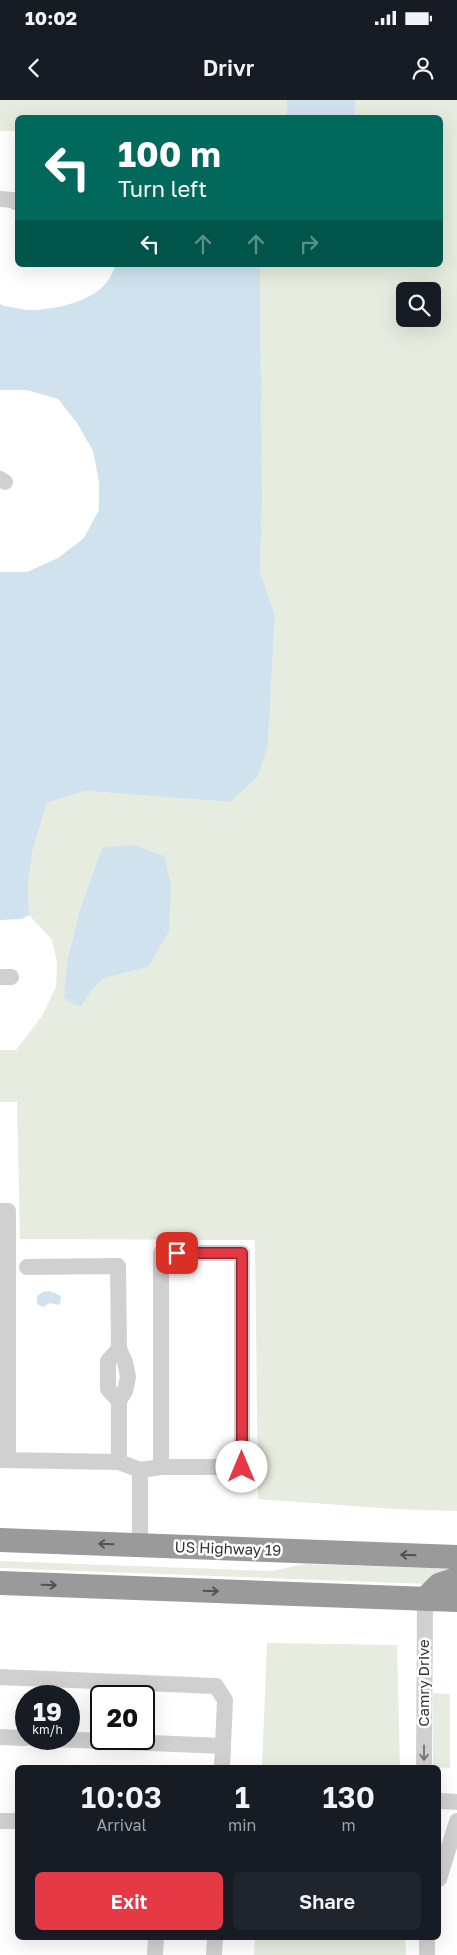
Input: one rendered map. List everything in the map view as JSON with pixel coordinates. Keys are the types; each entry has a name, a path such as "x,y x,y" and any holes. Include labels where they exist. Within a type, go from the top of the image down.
{"highway":[{"name":"US Highway 19","path":"0,1540 457,1557"},
{"path":"425,1599 439,1585 457,1579"},
{"path":"0,1583 457,1600"}],"street":[{"path":"0,200 15,202"},
{"path":"0,1211 8,1211 4,1460 119,1462 140,1470 160,1467 242,1467 242,1253 161,1253 160,1467"},
{"path":"27,1267 118,1266 119,1349 125,1362 128,1377 125,1391 119,1401 119,1462"},
{"path":"140,1470 140,1546"},
{"name":"Camry Drive","path":"424,1765 425,1599"},
{"path":"0,1678 216,1686 225,1700 222,1765"},
{"path":"0,1736 15,1737"},
{"path":"80,1740 223,1746"},
{"path":"441,1801 457,1802"},
{"path":"0,1821 15,1821"},
{"path":"441,1873 457,1821"},
{"path":"155,1955 156,1940"},
{"path":"214,1955 215,1940"},
{"path":"427,1940 427,1955"}],"shaded area":[{"path":"0,100 287,100 287,115 15,115 15,131 0,131"},
{"path":"355,100 457,100 457,1511 395,1509 258,1499 255,1240 20,1239 17,1102 0,1102 0,1050 16,1050 42,1016 56,987 57,962 52,940 29,915 28,882 33,849 47,803 85,791 230,802 268,745 275,616 260,571 262,500 260,267 443,267 443,115 355,115","holes":["102,848 148,967 104,978 81,1005 68,955 80,909"]},
{"path":"0,1561 272,1571 305,1564 453,1569 427,1584 0,1568"},
{"path":"267,1643 397,1645 400,1765 262,1765"},
{"path":"433,1693 450,1694 450,1768 433,1765"},
{"path":"255,1940 405,1940 406,1955 254,1955"}],"water":[{"path":"287,100 355,100 355,115 287,115"},
{"path":"114,267 260,267 262,500 260,571 275,616 268,745 258,776 230,802 85,791 47,803 33,849 28,882 29,915 22,919 0,920 0,572 27,572 58,558 84,538 99,510 99,482 93,451 77,423 58,399 27,390 0,390 0,304 31,310 72,304 95,293 104,286"},
{"path":"133,845 164,856 171,885 169,931 148,967 104,978 92,990 81,1006 73,1004 64,998 68,956 80,909 102,848"},
{"path":"50,1291 61,1296 58,1305 50,1303 43,1307 37,1304 37,1296 43,1292"}],"route":[{"path":"177,1253 242,1253 242,1467"}]}
